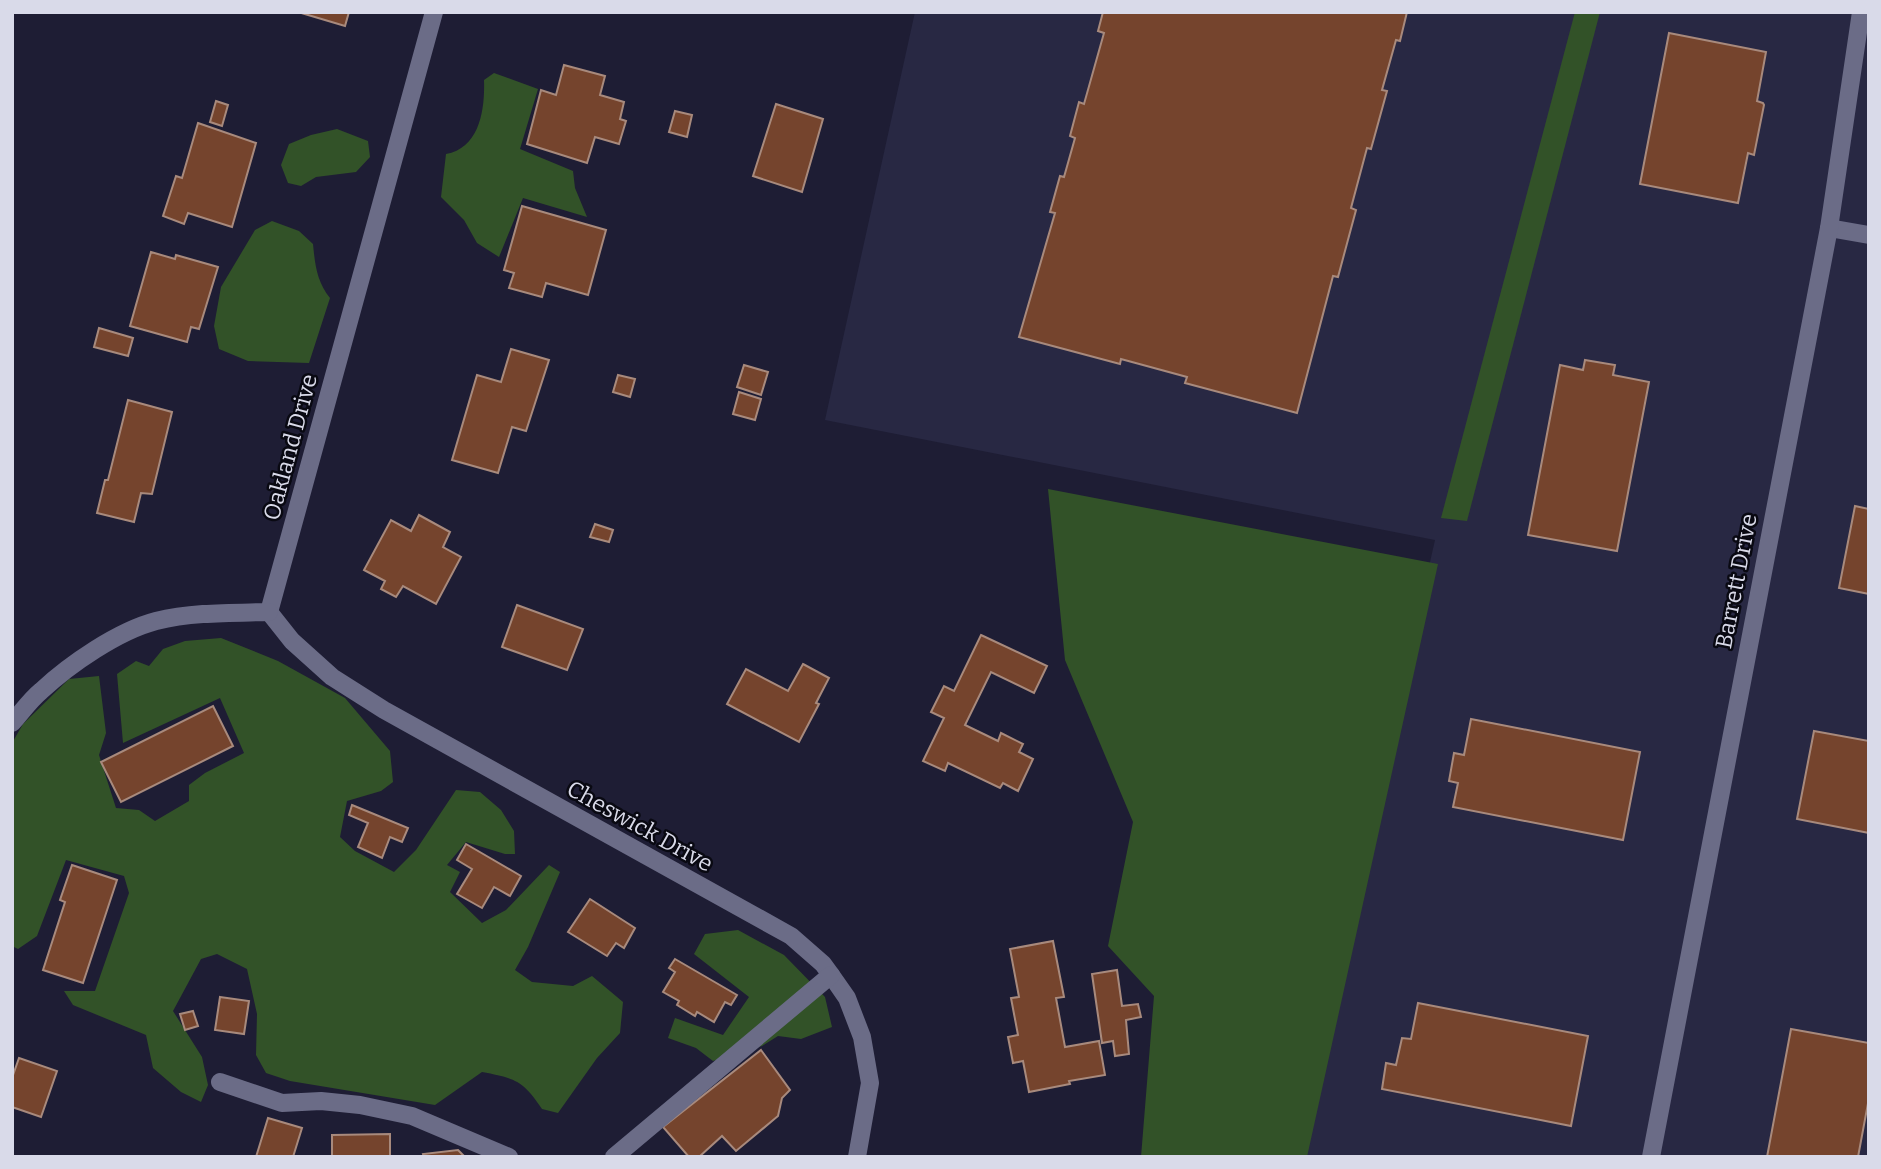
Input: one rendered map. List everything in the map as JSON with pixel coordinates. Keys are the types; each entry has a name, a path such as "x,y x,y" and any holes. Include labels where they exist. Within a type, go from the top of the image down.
{"street":[{"name":"Oakland Drive","path":"269,612 435,12"},
{"name":"Barrett Drive","path":"1651,1157 1829,228 1861,12"},
{"path":"1829,228 1869,235"},
{"path":"12,723 40,691 80,660 125,634 155,621 195,614 269,612"},
{"name":"Cheswick Drive","path":"269,612 292,641 332,677 446,747 791,936 823,964 847,998 862,1037 870,1083 857,1157"},
{"path":"614,1157 831,975"},
{"path":"220,1082 282,1103 321,1101 360,1105 412,1116 509,1157"}],"shaded area":[{"path":"915,12 1869,12 1869,1157 1231,1157 1423,593 1435,540 825,420"}],"green space":[{"path":"1575,12 1600,12 1467,521 1441,518"},
{"path":"494,73 538,89 520,149 573,171 575,188 587,217 523,198 499,257 477,243 464,220 441,197 446,154 466,144 473,136 481,115 484,80"},
{"path":"337,129 368,141 370,157 356,172 316,177 301,186 288,183 281,165 289,144"},
{"path":"272,221 299,231 313,244 317,273 330,298 309,363 248,361 219,349 214,326 221,287 255,230"},
{"path":"1048,489 1438,564 1307,1157 1141,1157 1154,996 1108,946 1133,822 1065,660"},
{"path":"221,638 278,661 345,698 390,751 393,782 381,791 347,801 340,837 355,851 394,872 416,850 456,790 480,792 501,810 514,831 515,854 505,854 466,842 447,865 460,872 450,892 482,923 506,910 549,865 560,872 528,947 515,970 532,982 573,986 592,976 623,1002 620,1033 597,1058 558,1113 542,1109 517,1082 482,1072 435,1105 290,1081 266,1073 256,1055 257,1014 247,969 217,954 201,959 173,1011 202,1057 208,1085 201,1102 181,1092 153,1068 146,1035 73,1005 64,991 95,991 129,893 124,876 66,860 37,936 18,949 12,946 12,743 23,724 69,679 99,676 106,733 99,755 116,808 139,810 155,821 189,801 189,785 205,773 244,753 220,698 123,743 117,674 136,661 149,666 163,649 185,641"},
{"path":"738,930 784,955 825,997 832,1027 801,1039 778,1036 762,1046 713,1061 696,1048 668,1038 675,1018 723,1035 749,997 694,954 705,934"}],"building":[{"path":"298,12 349,12 345,26"},
{"path":"1103,12 1407,12 1400,41 1396,40 1382,90 1387,91 1371,149 1367,148 1351,208 1356,210 1338,277 1333,276 1297,413 1185,383 1187,377 1121,359 1120,364 1019,337 1055,213 1050,212 1060,176 1064,177 1075,138 1070,136 1079,102 1084,104 1104,33 1098,31"},
{"path":"1669,33 1766,52 1757,101 1764,105 1754,155 1748,153 1738,203 1640,184"},
{"path":"564,65 605,76 600,95 624,102 620,119 626,121 619,144 595,137 587,163 527,144 541,90 556,95"},
{"path":"216,101 228,105 222,126 210,122"},
{"path":"776,104 823,119 802,192 753,176"},
{"path":"675,111 692,115 687,137 669,132"},
{"path":"198,123 256,143 232,227 188,213 184,224 163,216 176,176 182,178"},
{"path":"522,206 606,230 588,295 546,283 542,297 509,288 514,273 504,270"},
{"path":"151,252 175,259 176,255 218,267 199,329 191,327 187,342 130,326"},
{"path":"99,328 133,338 128,356 94,347"},
{"path":"511,349 549,360 526,431 512,427 498,473 452,460 477,375 501,382"},
{"path":"1585,360 1615,365 1613,375 1649,382 1617,551 1528,535 1560,365 1583,370"},
{"path":"744,365 768,372 761,395 737,387"},
{"path":"618,375 635,379 630,397 613,392"},
{"path":"739,392 761,399 755,420 733,414"},
{"path":"128,400 172,412 152,494 141,493 134,522 97,513"},
{"path":"1855,506 1869,509 1869,594 1839,588"},
{"path":"419,515 450,532 443,547 461,557 436,604 403,586 396,597 381,589 385,581 364,570 391,520 411,531"},
{"path":"595,524 613,530 609,542 590,537"},
{"path":"517,605 583,629 567,670 502,647"},
{"path":"981,635 1047,666 1034,693 991,672 965,725 998,741 1001,733 1023,744 1019,752 1033,759 1018,791 1003,783 1000,788 948,763 945,771 923,761 944,718 931,712 944,686 954,691"},
{"path":"803,664 829,678 799,742 727,704 746,669 788,691"},
{"path":"213,706 233,746 121,802 101,762"},
{"path":"1471,719 1640,752 1623,840 1453,807 1458,783 1449,781 1454,753 1464,755"},
{"path":"1814,731 1869,741 1869,833 1797,819"},
{"path":"352,805 408,828 402,842 390,837 382,858 358,847 368,823 349,815"},
{"path":"466,844 521,876 510,896 494,887 482,908 457,894 472,869 457,860"},
{"path":"72,865 117,880 83,983 43,970 65,902 60,900"},
{"path":"590,899 635,928 624,948 616,943 607,956 568,932"},
{"path":"1053,941 1064,997 1056,998 1065,1047 1099,1041 1105,1075 1029,1092 1023,1061 1013,1063 1008,1037 1018,1035 1011,998 1019,997 1010,949"},
{"path":"675,959 737,995 731,1005 725,1002 714,1022 697,1012 695,1016 677,1005 679,1001 663,992 675,972 669,968"},
{"path":"1117,970 1122,1006 1138,1004 1141,1017 1126,1020 1129,1054 1115,1056 1113,1041 1102,1043 1092,974"},
{"path":"220,997 249,1001 244,1034 215,1030"},
{"path":"1418,1003 1588,1036 1571,1126 1382,1089 1386,1063 1396,1065 1402,1038 1411,1039"},
{"path":"193,1011 198,1026 185,1030 180,1014"},
{"path":"1791,1029 1869,1043 1869,1098 1858,1157 1767,1157"},
{"path":"761,1050 790,1090 782,1098 778,1116 736,1151 722,1136 699,1157 689,1157 663,1127"},
{"path":"19,1058 57,1071 41,1117 12,1107 12,1078"},
{"path":"268,1118 302,1128 293,1157 256,1157"},
{"path":"390,1134 390,1157 332,1157 332,1135"},
{"path":"458,1150 465,1157 424,1157 423,1154"}]}
